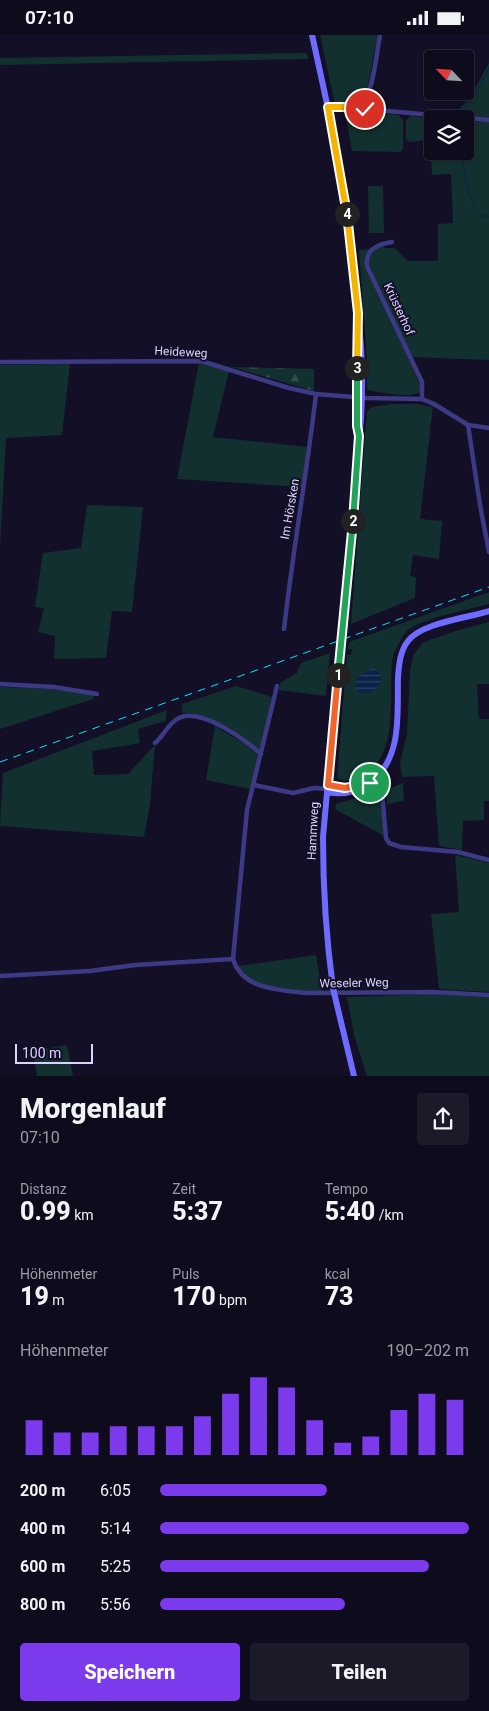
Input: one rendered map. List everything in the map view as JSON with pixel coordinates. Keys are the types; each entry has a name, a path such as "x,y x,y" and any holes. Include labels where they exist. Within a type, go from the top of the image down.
{"main road":[{"name":"Hammweg","path":"312,35 328,107 349,227 358,313 359,436 327,789 323,874 326,932 333,988 354,1076"},
{"path":"327,789 345,788 372,782 383,770 391,756 396,738 399,664 402,651 408,640 425,628 489,611"}],"street":[{"path":"360,107 365,101 370,85 380,35"},
{"path":"328,107 360,107 489,120"},
{"name":"Krüsterhof","path":"392,242 373,248 367,256 367,266 422,383 422,399"},
{"name":"Heideweg","path":"0,362 201,361 289,388 316,394 422,399"},
{"name":"Im Hörsken","path":"284,629 309,458 316,394"},
{"path":"422,399 434,404 468,425 489,428"},
{"path":"468,425 489,552"},
{"path":"0,684 54,687 97,694"},
{"path":"0,976 90,971 135,965 233,959 247,809 276,686"},
{"path":"155,743 173,721 185,715 204,719 224,728 261,755"},
{"path":"372,782 382,792 386,838 389,843 401,847 458,851 489,860"},
{"path":"254,785 293,793 314,788 327,789"},
{"name":"Weseler Weg","path":"233,959 240,975 246,979 270,988 286,991 306,993 433,992 489,995"}],"green space":[{"path":"320,35 378,35 366,95 362,102 335,104"},
{"path":"307,53 308,59 0,65 0,58"},
{"path":"489,63 489,119 474,118 474,110 459,110 468,100 474,100 474,90"},
{"path":"353,110 399,115 403,121 403,149 401,152 352,151 346,118 348,113"},
{"path":"410,116 424,118 424,141 409,142 406,139 406,121"},
{"path":"474,121 489,122 489,360 412,357 369,264 372,252 383,245 384,248 395,248 408,261 438,261 438,224 453,223 451,174 432,175 431,160 474,160"},
{"path":"368,186 383,186 384,233 369,233"},
{"path":"370,249 365,257 366,267 420,384 420,392 415,394 394,394 367,390 367,359 359,250"},
{"path":"199,363 229,371 213,437 307,447 302,487 177,479"},
{"path":"70,364 62,435 6,438 0,548 0,365"},
{"path":"232,367 314,369 314,391"},
{"path":"392,404 433,406 420,519 442,521 439,559 413,555 410,576 416,577 415,598 351,624 367,411 372,407"},
{"path":"87,505 143,507 132,612 112,611 106,658 54,659 55,636 38,632 44,608 35,607 43,553 81,548"},
{"path":"489,592 489,604 434,618 407,631 393,655 390,722 383,754 375,767 362,777 350,781 343,781 337,778 347,654 351,655 352,649 348,649 349,642"},
{"path":"489,622 489,684 477,684 479,719 489,719 489,801 484,801 484,820 463,821 462,850 439,846 434,776 402,777 400,762 407,734 410,671 413,656 422,643 455,631"},
{"path":"330,653 326,696 279,690 280,683 297,673 301,663"},
{"path":"236,686 272,697 260,750 224,725 194,714 183,713 182,704"},
{"path":"0,687 52,689 94,695 93,699 0,729"},
{"path":"167,710 166,721 138,729 140,743 92,751 94,775 128,774 155,745 150,804 144,837 0,826 3,773"},
{"path":"215,726 245,744 258,755 251,789 206,780"},
{"path":"403,783 404,801 387,804 386,790"},
{"path":"376,788 381,805 384,836 335,809 336,804 360,797"},
{"path":"455,855 489,863 489,992 439,989 431,914 459,912"},
{"path":"316,955 322,992 266,986 248,977 238,966"},
{"path":"431,994 489,997 489,1076 367,1076 354,1035 347,997"},
{"path":"67,1045 73,1076 37,1076 33,1051"}],"water":[{"path":"373,668 381,676 379,685 365,694 359,693 355,687 357,677"}],"waterway":[{"path":"461,110 470,102 489,68"},
{"path":"463,160 466,183 476,212 479,215 489,217"}],"railway":[{"path":"0,762 489,587"}],"route":[{"path":"365,109 360,107 328,107 343,184 356,287 358,313 357,426 359,436 328,785 345,788 370,783"}]}
